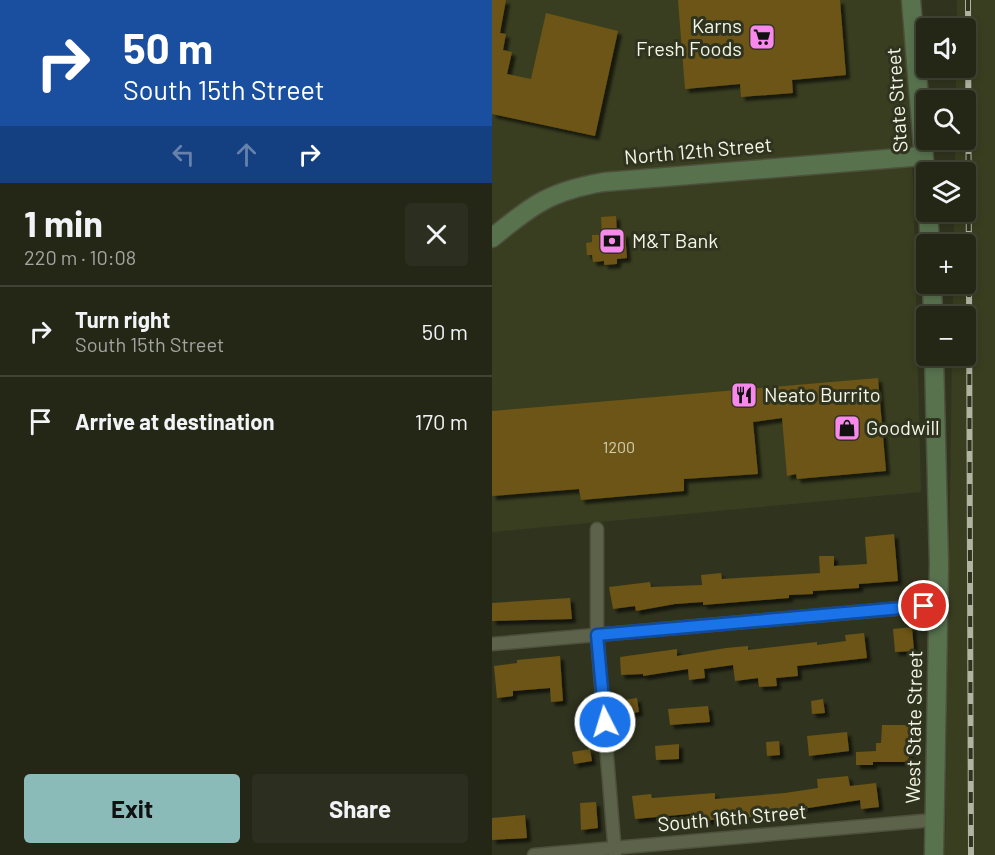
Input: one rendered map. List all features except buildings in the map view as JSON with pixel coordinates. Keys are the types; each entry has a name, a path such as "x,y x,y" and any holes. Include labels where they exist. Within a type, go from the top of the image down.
{"main road":[{"name":"State Street","path":"911,0 924,162"},
{"name":"North 12th Street","path":"492,238 541,200 572,188 604,182 802,164 923,156"},
{"name":"West State Street","path":"933,855 939,605 934,366"}],"street":[{"path":"597,529 597,635 615,851"},
{"path":"492,644 939,605"},
{"name":"South 16th Street","path":"534,855 615,851 934,820"}],"shaded area":[{"path":"492,0 903,0 913,181 921,492 492,532"},
{"path":"957,0 995,0 995,855 945,855 952,366 976,366 976,306 953,306 953,294 976,294 976,234 954,234 954,222 976,222 976,162 955,162 955,150 976,150 976,90 956,90 956,78 976,78 976,18 957,18"}],"railway":[{"path":"968,0 971,855"}],"place":[{"name":"Karns Fresh Foods","path":"762,37"},
{"name":"M&T Bank","path":"612,241"},
{"name":"Neato Burrito","path":"744,395"},
{"name":"Goodwill","path":"847,428"}],"route":[{"path":"605,722 597,635 924,606"}]}
